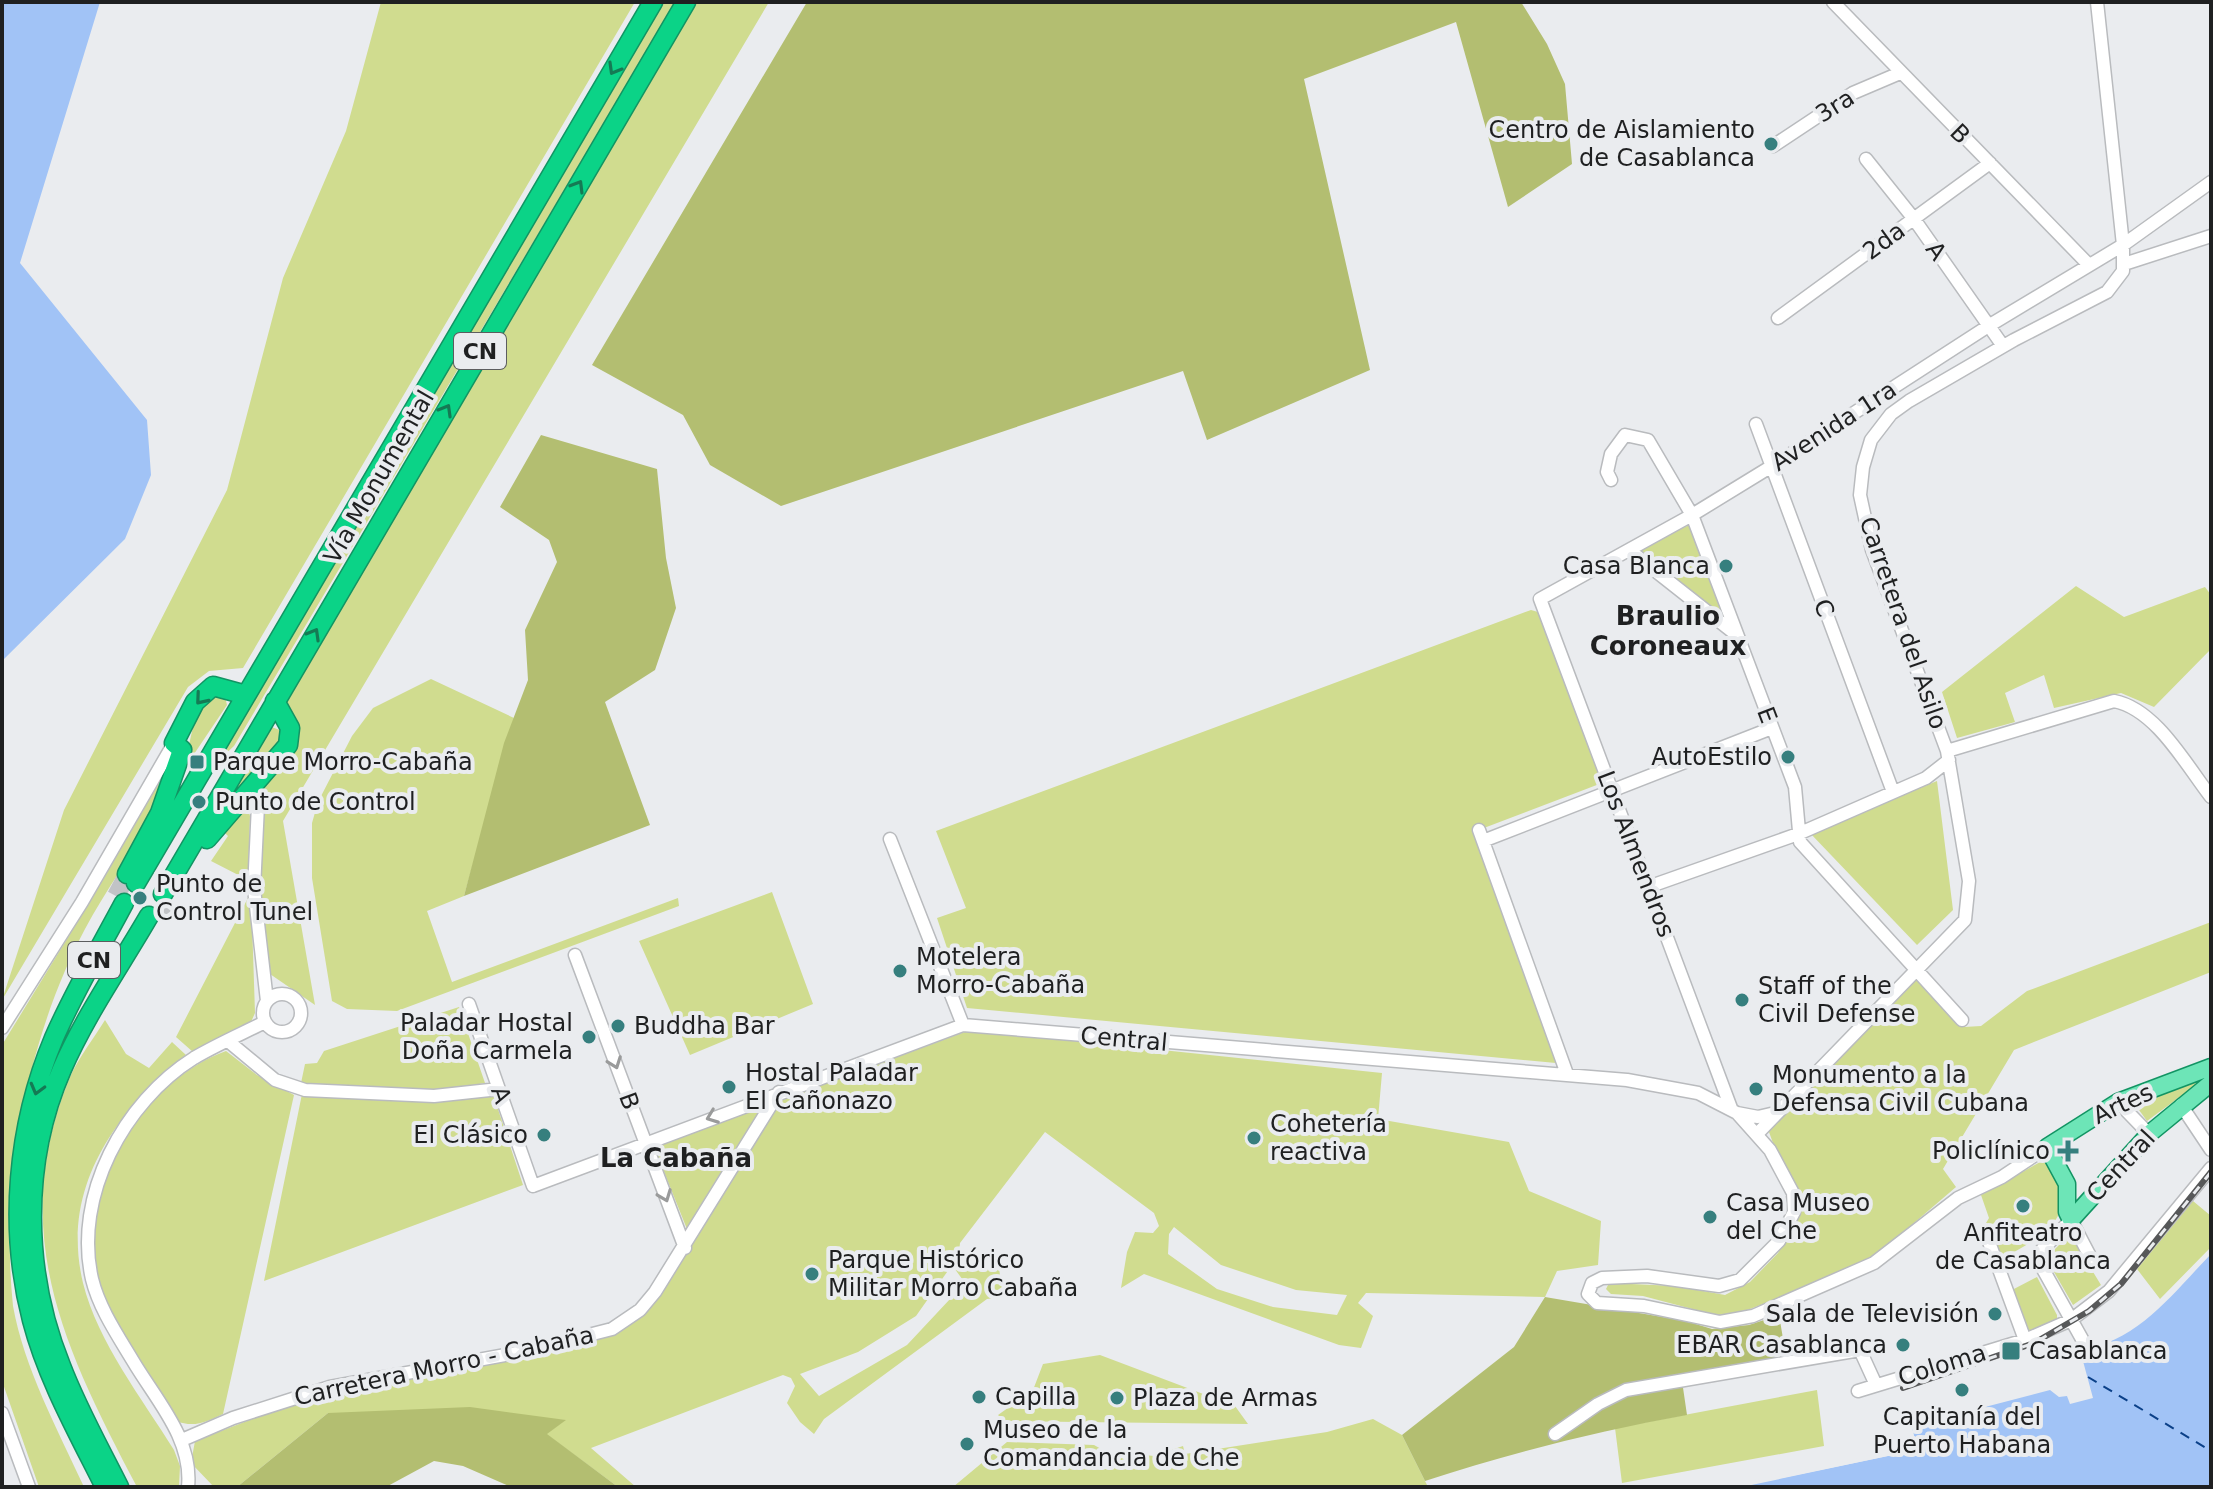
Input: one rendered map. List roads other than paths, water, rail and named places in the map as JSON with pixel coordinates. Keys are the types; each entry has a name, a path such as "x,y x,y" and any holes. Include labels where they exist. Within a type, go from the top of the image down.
{"highway":[{"name":"Vía Monumental","path":"174,743 182,750 173,784 131,880 220,740 653,2"},
{"name":"Vía Monumental","path":"205,842 166,898 258,730 686,2"},
{"path":"174,743 203,692 213,686 246,695"},
{"path":"205,842 288,745 291,735 275,701"},
{"path":"220,740 215,758 222,765 229,764 258,730"},
{"path":"205,842 228,783"},
{"name":"CN","path":"105,1487 48,1368 26,1292 18,1232 20,1182 30,1118 44,1067 64,1016 120,900"},
{"path":"119,1487 60,1365 38,1282 31,1232 34,1168 43,1122 62,1069 87,1022 154,917"}],"main road":[{"name":"Artes","path":"2047,1147 2118,1102 2211,1067"},
{"name":"Central","path":"2065,1221 2149,1134 2211,1083"},
{"path":"2047,1147 2067,1184 2065,1221"}],"street":[{"name":"B","path":"1833,2 2089,265"},
{"path":"2097,2 2124,264"},
{"name":"3ra","path":"1773,146 1853,93 1900,73"},
{"name":"A","path":"1866,159 1914,219 2003,346"},
{"name":"2da","path":"1778,318 1990,163"},
{"name":"Avenida 1ra","path":"1540,599 1692,515 1772,466 1990,325 2123,245 2211,182"},
{"path":"2124,264 2211,236"},
{"path":"2106,255 2115,255 2124,264"},
{"name":"Carretera del Asilo","path":"1757,1134 1965,920 1968,912 1969,881 1948,756 1872,550 1860,495 1871,440 1891,414 2003,346 2107,292 2121,275 2124,264"},
{"path":"1882,395 1891,414"},
{"name":"C","path":"1756,424 1893,792"},
{"name":"E","path":"1611,480 1607,472 1611,454 1625,435 1648,440 1692,515 1795,787 1798,834"},
{"path":"1629,550 1736,633"},
{"name":"Los Almendros","path":"1540,599 1734,1111"},
{"path":"1648,887 1798,834 1926,778 1948,756 2114,701 2130,704 2156,728 2211,797"},
{"path":"1567,1074 1481,836 1612,790 1772,728"},
{"path":"2,1028 82,902 174,743"},
{"path":"247,792 258,805 254,889 267,1001 263,1011 265,1022 274,1031 286,1032 296,1026 301,1016 299,1004 290,996 278,994 267,1001"},
{"path":"1798,834 1800,842 1962,1020"},
{"path":"890,839 963,1025"},
{"name":"B","path":"576,959 685,1248"},
{"name":"A","path":"469,1004 533,1186"},
{"path":"188,1487 182,1440 131,1359 92,1282 88,1258 91,1215 110,1152 143,1102 194,1058 265,1022"},
{"name":"Central","path":"533,1186 963,1025 1672,1085 1734,1111"},
{"path":"228,1041 275,1080 305,1090 434,1096 499,1089"},
{"name":"Carretera Morro - Cabaña","path":"182,1440 233,1418 330,1387 522,1352 612,1329 640,1310 685,1248 779,1092"},
{"path":"2118,1102 2149,1134"},
{"path":"2181,1105 2211,1150"},
{"path":"1734,1111 1771,1118 1770,1150"},
{"path":"1734,1111 1770,1150"},
{"name":"Artes","path":"1770,1150 1793,1193 1794,1212 1779,1241 1740,1280 1719,1286 1647,1276 1602,1278 1592,1283 1588,1294 1597,1303 1644,1306 1720,1322 1753,1316 1874,1263 1958,1198 2002,1177 2047,1147"},
{"name":"Coloma","path":"1858,1391 2025,1340 2071,1320 2109,1291 2211,1168"},
{"path":"2082,1339 2039,1262 2043,1247 2065,1221 2092,1260"},
{"path":"1989,1242 2025,1340"},
{"path":"1555,1434 1598,1404 1626,1390 1824,1355 1860,1350 1876,1385"},
{"path":"2,1413 29,1487"}],"water":[{"path":"2,2 100,2 20,263 147,420 151,475 125,539 2,661"},
{"path":"2211,1254 2211,1487 1742,1487 1916,1450 1912,1426 2050,1390 2059,1397 2067,1396 2070,1404 2093,1398 2080,1350 2120,1337 2137,1326 2153,1314"}],"tunnel":[{"path":"116,896 126,877"},
{"path":"159,919 169,902"}],"railway":[{"path":"1903,1388 2034,1343 2089,1311 2121,1284 2211,1172"}],"place":[{"name":"Centro de Aislamiento de Casablanca","path":"1771,144"},
{"name":"Casa Blanca","path":"1726,566"},
{"name":"AutoEstilo","path":"1788,757"},
{"name":"Parque Morro-Cabaña","path":"197,762"},
{"name":"Punto de Control","path":"199,802"},
{"name":"Punto de Control Tunel","path":"140,898"},
{"name":"Motelera Morro-Cabaña","path":"900,971"},
{"name":"Staff of the Civil Defense","path":"1742,1000"},
{"name":"Buddha Bar","path":"618,1026"},
{"name":"Paladar Hostal Doña Carmela","path":"589,1037"},
{"name":"Hostal Paladar El Cañonazo","path":"729,1087"},
{"name":"Monumento a la Defensa Civil Cubana","path":"1756,1089"},
{"name":"El Clásico","path":"544,1135"},
{"name":"Cohetería reactiva","path":"1254,1138"},
{"name":"Policlínico","path":"2068,1151"},
{"name":"Anfiteatro de Casablanca","path":"2023,1206"},
{"name":"Casa Museo del Che","path":"1710,1217"},
{"name":"Parque Histórico Militar Morro Cabaña","path":"812,1274"},
{"name":"Sala de Televisión","path":"1995,1314"},
{"name":"EBAR Casablanca","path":"1903,1345"},
{"name":"Casablanca","path":"2011,1351"},
{"name":"Capitanía del Puerto Habana","path":"1962,1390"},
{"name":"Capilla","path":"979,1397"},
{"name":"Plaza de Armas","path":"1117,1398"},
{"name":"Museo de la Comandancia de Che","path":"967,1444"}],"district":[{"name":"Braulio Coroneaux","path":"1668,631"},
{"name":"La Cabaña","path":"676,1158"}]}
